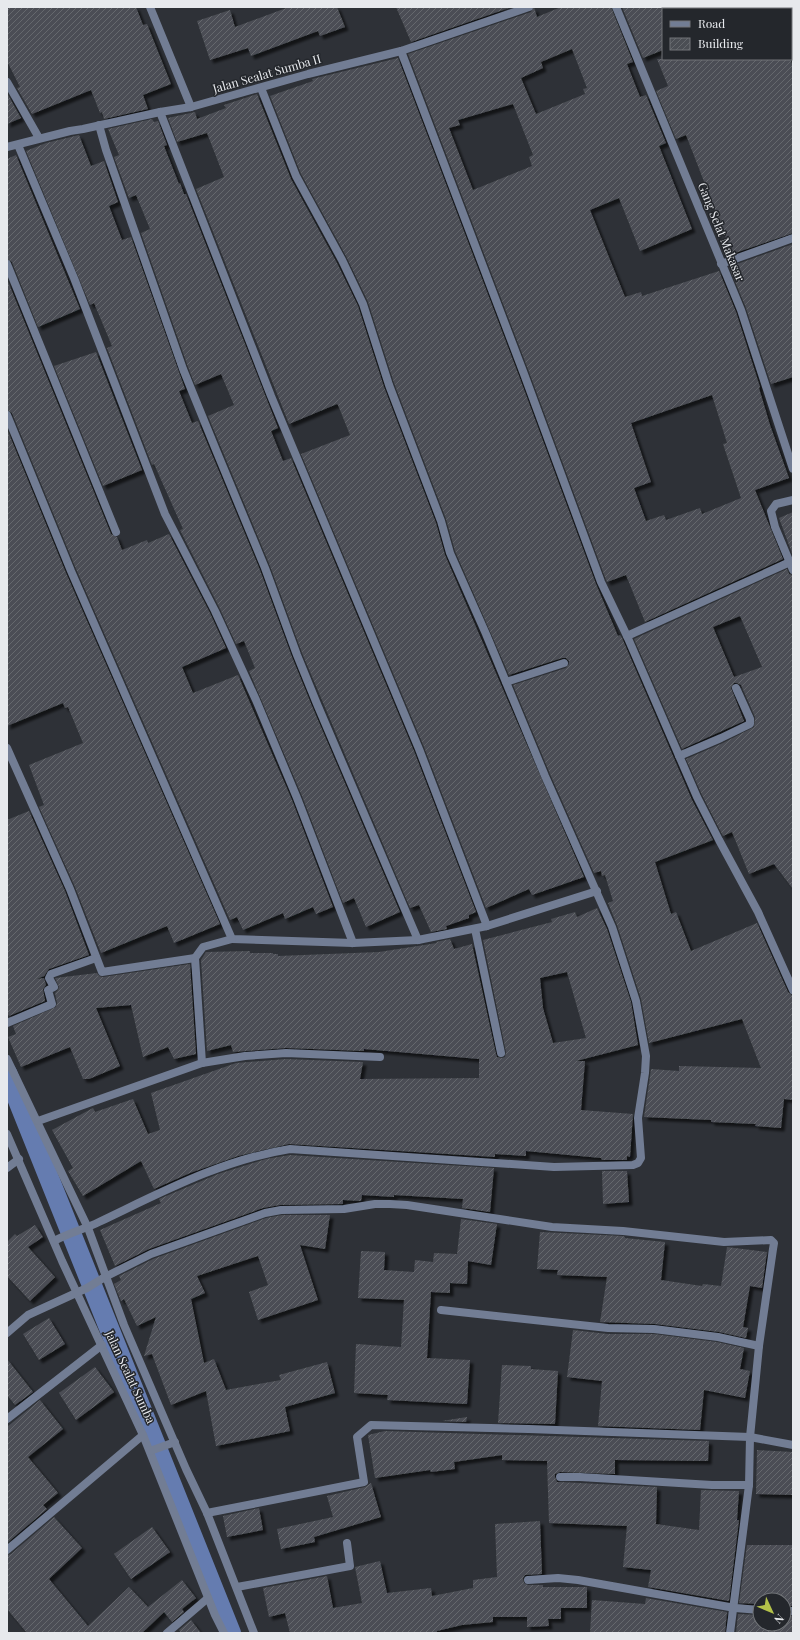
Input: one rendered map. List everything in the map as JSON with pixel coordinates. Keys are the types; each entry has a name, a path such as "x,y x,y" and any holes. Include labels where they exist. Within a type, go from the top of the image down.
{"street":[{"path":"150,7 191,107"},
{"name":"Jalan Sealat Sumba II","path":"7,147 39,138 160,112 191,107 308,74 401,52 529,7"},
{"name":"Gang Selat Makasar","path":"616,7 743,318 793,469"},
{"path":"401,52 524,374 598,575 627,636 697,797 718,840 758,912 793,990"},
{"path":"7,82 39,138"},
{"path":"57,1239 84,1229 181,1182 222,1166 262,1153 290,1149 554,1167 609,1167 633,1165 638,1163 640,1158 638,1118 646,1056 636,1001 610,921 545,776 450,553 441,520 389,384 363,304 342,260 299,182 261,88"},
{"path":"160,112 271,396 419,749 487,926"},
{"path":"99,125 106,150 186,377 265,568 317,704 418,940"},
{"path":"18,145 74,278 165,514 215,611 256,700 297,798 353,943"},
{"path":"722,264 793,238"},
{"path":"7,264 116,532"},
{"path":"7,415 71,571 232,939"},
{"path":"627,636 791,566 775,527 771,511 776,504 793,500"},
{"path":"506,682 564,663"},
{"path":"680,756 750,724 750,720 736,688"},
{"path":"7,748 70,888 102,972 195,958"},
{"path":"202,1062 195,958 203,947 232,939 353,943 418,940 487,926 597,891"},
{"path":"474,929 501,1053"},
{"path":"7,1023 52,1004 48,990 54,987 49,978 51,974 96,958"},
{"path":"38,1121 202,1062 246,1056 286,1053 380,1057"},
{"path":"7,1059 24,1096 38,1121 175,1442 208,1513 254,1633"},
{"name":"Jalan Sealat Sumba","path":"7,1134 57,1239 62,1261 78,1292 150,1451 208,1598 224,1633"},
{"path":"7,1168 19,1159"},
{"path":"7,1333 28,1315 87,1288 140,1259 171,1246 265,1212 281,1210 344,1209 375,1204 407,1205 552,1227 623,1231 724,1242 771,1240 774,1243 759,1346 750,1437 749,1485 730,1633"},
{"path":"441,1310 608,1328 654,1329 718,1337 759,1346"},
{"path":"7,1419 102,1345"},
{"path":"208,1513 364,1482 357,1437 371,1425 750,1437 793,1444"},
{"path":"7,1550 143,1435"},
{"path":"150,1451 175,1442"},
{"path":"560,1477 712,1485 749,1485"},
{"path":"237,1587 350,1566 347,1543"},
{"path":"528,1580 558,1578 734,1608 752,1609"},
{"path":"167,1633 208,1598"}],"building":[{"path":"7,7 136,7 143,25 147,24 171,84 143,95 148,109 104,119 91,90 32,114 17,88 20,87 7,61"},
{"path":"289,7 337,7 345,27 320,36 318,31 251,56 248,48 210,60 197,21 230,10 235,27"},
{"path":"396,7 512,7 411,42"},
{"path":"534,7 537,17 561,7 611,7 633,62 627,64 640,97 646,95 666,143 659,146 692,229 640,251 619,198 590,210 625,297 641,292 642,296 719,271 736,312 760,387 759,388 770,425 789,478 755,490 783,559 645,622 626,575 607,582 606,580 529,372 408,54 531,12","holes":["572,49 587,88 583,89 585,94 536,114 521,78 543,68 541,62","513,104 533,155 529,157 532,166 473,190 449,128 460,125 458,120","712,395 727,443 723,444 741,498 702,514 700,508 666,520 664,515 646,521 634,488 651,482 631,423"]},
{"path":"622,7 663,7 662,50 643,58"},
{"path":"398,58 519,376 596,584 618,636 620,635 622,638 692,800 713,840 655,862 671,914 676,912 691,951 757,923 788,992 793,996 793,1100 784,1099 781,1128 755,1126 756,1124 711,1122 711,1120 644,1117 651,1069 679,1071 679,1066 761,1068 742,1019 649,1043 641,999 617,925 608,903 613,901 605,875 602,876 601,871 594,873 550,774 513,685 566,668 569,661 566,658 562,658 509,675 455,551 446,519 394,383 368,302 347,258 301,174 270,96 313,81 312,79"},
{"path":"657,59 790,60 793,66 793,233 732,254 686,135 676,139 656,91 668,86"},
{"path":"7,93 21,118 7,124"},
{"path":"257,94 291,179 337,263 358,306 384,387 436,523 445,555 584,877 532,895 529,889 486,908 424,747 301,454 350,435 338,405 337,404 289,424 196,189 224,177 207,133 177,142 168,118 195,112 197,119 226,108 224,105"},
{"path":"152,119 154,122 158,121 167,145 164,146 179,184 180,183 184,194 186,194 278,428 271,431 283,461 291,458 414,751 476,912 469,915 469,918 446,926 447,929 431,932 419,905 410,908 302,653 270,566 208,416 234,405 221,374 195,385 188,367 141,233 150,229 136,195 129,198 114,157 119,155 108,129"},
{"path":"79,135 91,166 104,161 118,202 109,206 122,240 131,237 185,389 179,391 192,423 198,421 260,570 312,706 400,912 366,927 354,898 343,903 302,796 249,671 255,668 244,641 236,644 180,530 183,529 154,464 152,465 107,348 112,346 94,303 90,305 26,151 46,143"},
{"path":"16,155 80,309 38,327 12,262 7,259 7,159"},
{"path":"793,244 793,377 771,384 746,308 729,267"},
{"path":"7,279 111,534 117,537 122,550 147,540 148,543 169,534 210,613 226,648 182,667 193,693 238,675 292,800 333,907 316,914 313,907 285,919 283,913 243,930 237,917 230,920 76,569 12,413 7,410"},
{"path":"96,352 142,470 103,486 54,366"},
{"path":"7,429 66,573 220,924 174,943 167,926 101,953 75,887 39,807 44,805 29,765 83,743 68,707 65,708 63,703 7,726"},
{"path":"793,512 793,556 779,518"},
{"path":"787,569 789,574 793,575 793,889 774,864 749,874 732,832 723,836 686,759 723,743 754,727 755,717 741,685 734,683 731,688 744,721 682,749 634,639","holes":["740,616 762,667 734,677 713,627"]},
{"path":"29,811 65,891 89,955 49,969 44,976 37,979 44,978 46,985 43,989 45,1001 9,1016 7,1013 7,820"},
{"path":"597,908 607,929 631,1002 638,1045 576,1061 585,1061 581,1110 633,1114 630,1157 627,1156 627,1160 602,1160 601,1158 526,1151 526,1156 495,1154 495,1157 289,1144 238,1156 190,1173 154,1189 141,1161 83,1196 68,1171 73,1168 52,1130 93,1108 95,1112 133,1099 148,1134 160,1130 151,1093 236,1063 286,1059 363,1062 360,1079 479,1078 479,1059 364,1049 364,1051 286,1048 233,1052 231,1045 207,1051 201,960 206,952 250,951 250,953 273,953 278,954 278,956 379,952 437,943 436,942 450,939 454,949 472,944 496,1054 497,1057 502,1058 505,1057 506,1052 483,940 552,922 551,919 575,912 577,917","holes":["567,972 586,1038 553,1043 543,1008 540,978"]},
{"path":"190,964 196,1054 174,1059 168,1047 143,1057 131,1005 96,1008 120,1066 89,1079 83,1079 70,1047 21,1067 8,1037 16,1034 13,1026 56,1007 57,1003 55,993 59,987 55,978 97,973 99,976 103,977"},
{"path":"290,1155 494,1168 490,1212 462,1208 463,1199 394,1195 394,1197 362,1195 361,1201 343,1200 343,1204 280,1205 263,1208 149,1249 115,1266 100,1230 161,1203 159,1199 218,1174 266,1159"},
{"path":"602,1171 627,1171 629,1202 603,1204"},
{"path":"282,1215 330,1215 325,1249 300,1245 318,1300 258,1320 249,1292 268,1285 258,1256 197,1276 205,1293 191,1299 204,1363 214,1359 226,1390 281,1380 279,1375 327,1362 335,1393 285,1407 290,1431 216,1446 206,1391 171,1405 152,1354 144,1356 156,1317 137,1326 124,1299 121,1301 114,1284 121,1280 119,1276 153,1259 266,1218"},
{"path":"461,1219 497,1224 491,1265 468,1261 467,1284 450,1283 450,1293 431,1292 427,1358 470,1360 467,1404 387,1400 388,1395 354,1393 356,1344 401,1347 404,1300 358,1298 361,1251 385,1252 384,1270 414,1272 415,1260 433,1262 434,1253 457,1254"},
{"path":"35,1225 43,1237 28,1247 55,1277 30,1301 7,1276 7,1242 15,1234 17,1236"},
{"path":"540,1232 623,1236 625,1238 665,1242 661,1280 702,1286 703,1284 721,1286 727,1247 767,1252 762,1288 750,1286 743,1327 748,1328 746,1338 719,1332 655,1324 600,1322 607,1277 557,1275 558,1270 537,1269"},
{"path":"49,1318 65,1344 39,1360 23,1334"},
{"path":"573,1330 608,1334 654,1334 717,1342 744,1348 740,1369 750,1371 745,1398 704,1390 700,1430 598,1426 602,1381 567,1377"},
{"path":"7,1359 33,1392 15,1405 7,1395"},
{"path":"502,1365 531,1366 531,1369 558,1371 555,1424 498,1423"},
{"path":"95,1367 114,1392 76,1420 59,1393"},
{"path":"40,1400 63,1429 28,1457 58,1493 43,1505 47,1509 7,1543 7,1427"},
{"path":"467,1417 466,1422 442,1421"},
{"path":"385,1431 709,1441 708,1461 615,1460 615,1474 560,1472 555,1474 555,1477 557,1482 657,1487 656,1524 699,1530 701,1490 739,1491 737,1520 739,1520 729,1601 648,1587 651,1570 623,1567 627,1526 549,1523 547,1461 502,1460 502,1455 454,1462 455,1469 431,1472 430,1470 375,1478 368,1435"},
{"path":"757,1450 793,1452 793,1495 756,1494"},
{"path":"371,1483 381,1517 314,1537 315,1542 281,1549 277,1529 333,1517 327,1496 365,1487"},
{"path":"259,1508 263,1530 227,1537 223,1516"},
{"path":"54,1517 82,1548 49,1579 88,1626 129,1587 148,1607 182,1580 196,1598 182,1609 184,1612 172,1622 164,1612 142,1633 27,1633 7,1609 7,1555 11,1554"},
{"path":"540,1521 542,1574 525,1575 523,1578 524,1583 528,1585 543,1585 543,1587 587,1587 587,1608 561,1608 561,1619 548,1619 549,1626 527,1627 527,1617 493,1617 493,1622 462,1625 437,1631 437,1633 290,1633 285,1613 269,1617 263,1588 327,1576 333,1608 362,1603 355,1567 380,1561 387,1593 431,1588 432,1596 473,1588 473,1580 497,1577 495,1524"},
{"path":"152,1527 170,1552 131,1579 114,1554"},
{"path":"747,1545 793,1545 793,1606 792,1592 752,1592 752,1604 739,1603"},
{"path":"646,1598 727,1612 725,1633 590,1633 592,1600 645,1604"},
{"path":"738,1614 752,1615 752,1632 792,1632 793,1616 793,1633 736,1633"},
{"path":"191,1620 201,1633 181,1633 179,1630"}],"waterway":[{"path":"7,1073 231,1633"}]}
